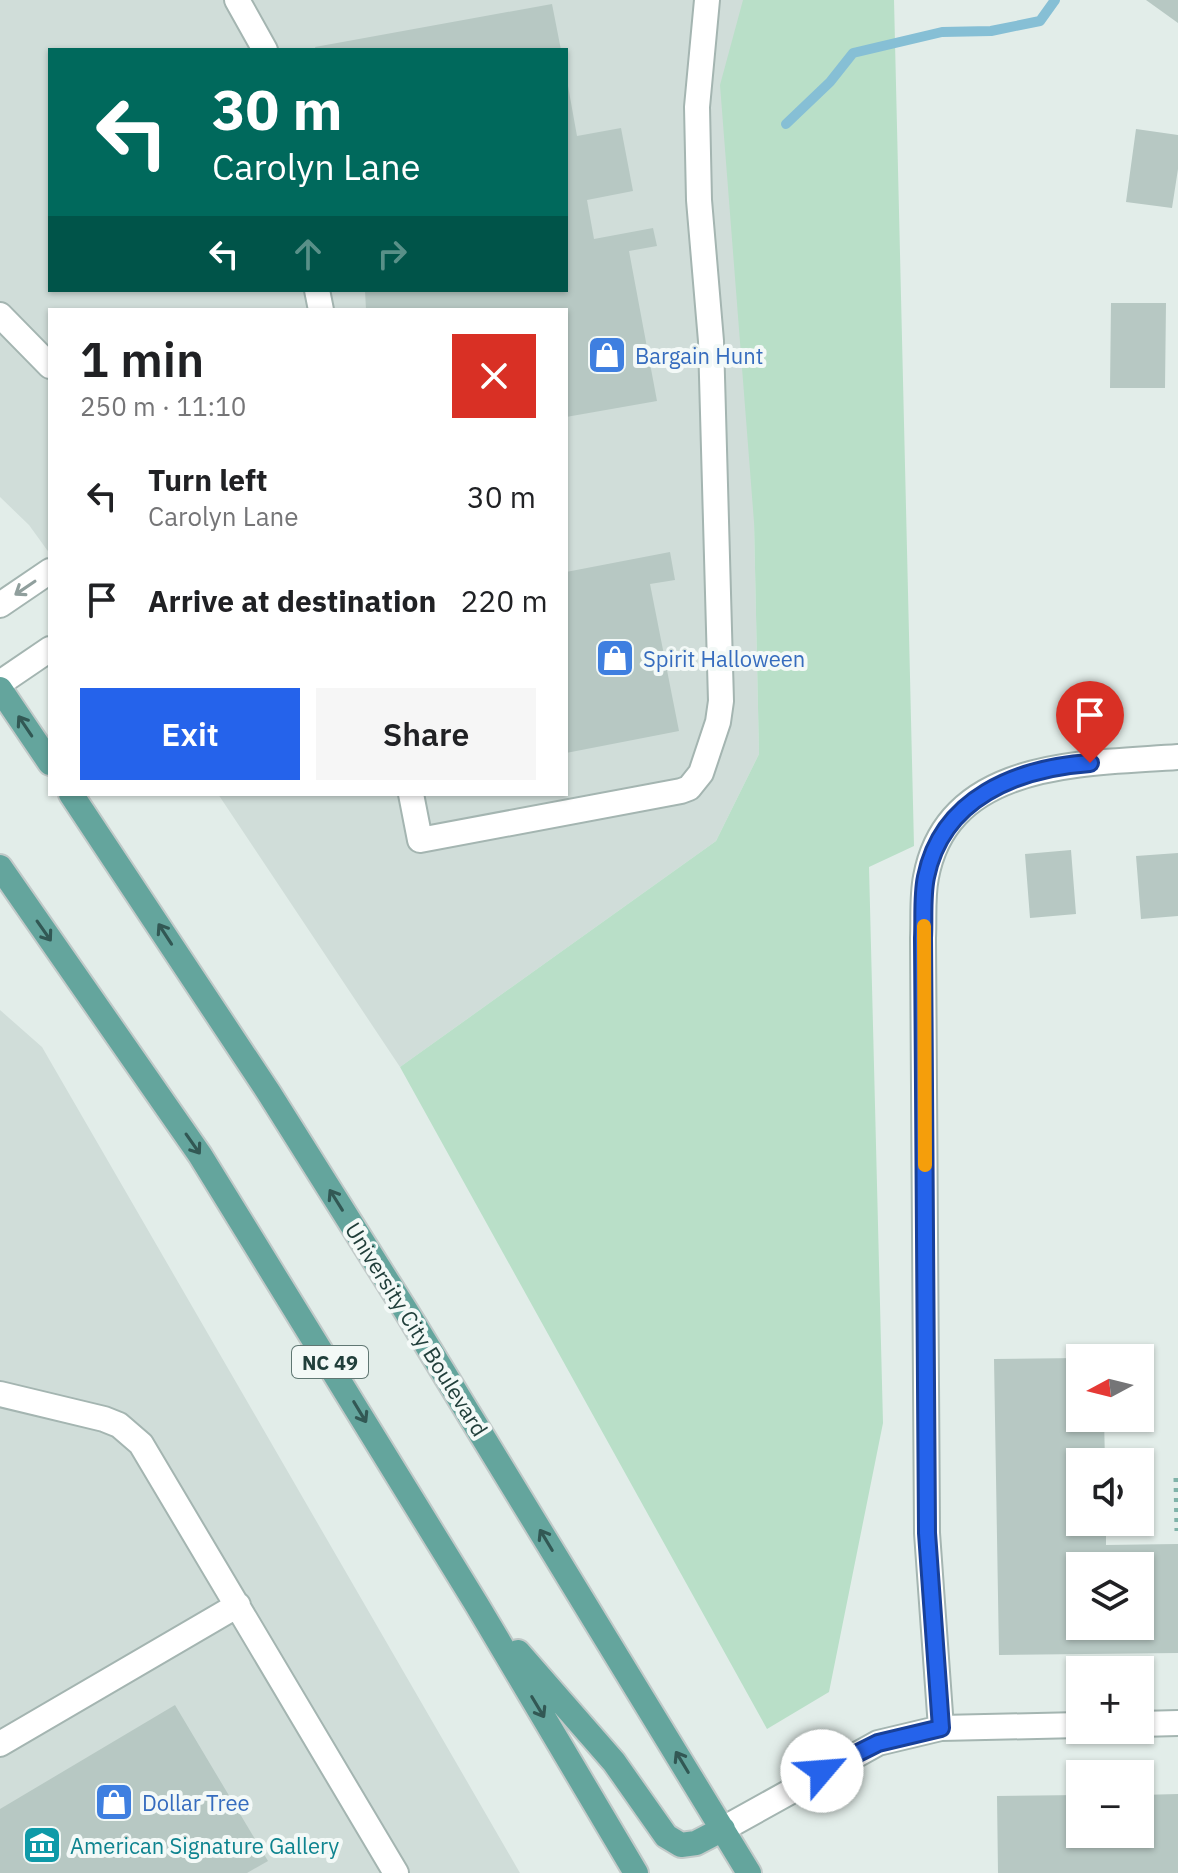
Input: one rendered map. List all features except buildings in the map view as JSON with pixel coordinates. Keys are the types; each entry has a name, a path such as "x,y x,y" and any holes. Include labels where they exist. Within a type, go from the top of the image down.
{"main road":[{"path":"0,689 48,760"},
{"name":"University City Boulevard","path":"72,796 277,1106 749,1873"},
{"name":"NC 49","path":"0,867 200,1155 477,1605 636,1873"},
{"path":"477,1605 614,1762 666,1836 681,1845 696,1843 723,1829"}],"street":[{"path":"237,0 264,48"},
{"path":"411,796 420,840 681,791 696,782 711,745 721,701 722,633 711,341 699,200 697,107 707,0"},
{"path":"0,315 48,364"},
{"path":"0,605 48,572"},
{"path":"0,683 48,650"},
{"path":"941,1728 927,1533 923,954 926,878 937,844 946,828 971,801 994,787 1060,765 1178,757"},
{"path":"0,1394 104,1419 131,1433 152,1461 396,1873"},
{"path":"0,1744 238,1605"},
{"path":"1154,1724 1178,1723"},
{"path":"723,1829 878,1743 941,1728 1066,1725"}],"path":[{"path":"1176,1478 1177,1531"}],"shaded area":[{"path":"0,0 894,0 754,522 759,754 716,841 400,1067 219,796 568,796 568,308 48,308 48,551 29,525 0,497"},
{"path":"0,1010 42,1047 520,1873 0,1873"}],"green space":[{"path":"743,0 894,0 914,846 869,867 883,1423 829,1692 767,1729 400,1067 716,841 759,754 754,522 720,85"}],"waterway":[{"path":"786,124 830,82 853,53 942,32 991,31 1040,21 1055,0"}],"slow traffic":[{"path":"924,926 925,1165"}],"place":[{"name":"Bargain Hunt","path":"607,355"},
{"name":"Spirit Halloween","path":"615,658"},
{"name":"Dollar Tree","path":"114,1802"},
{"name":"American Signature Gallery","path":"42,1845"}],"route":[{"path":"822,1771 878,1743 941,1728 927,1533 923,938 926,878 937,844 946,828 971,801 1002,783 1060,765 1090,763"}]}
